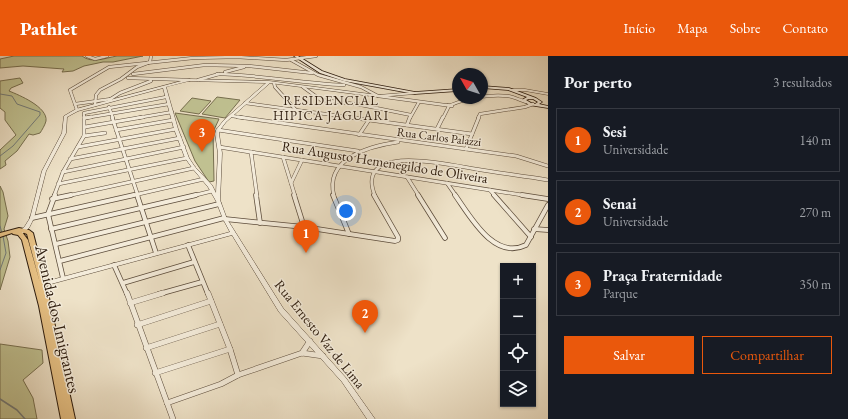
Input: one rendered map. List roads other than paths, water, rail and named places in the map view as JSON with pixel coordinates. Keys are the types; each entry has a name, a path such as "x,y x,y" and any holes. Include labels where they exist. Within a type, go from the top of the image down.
{"main road":[{"path":"297,57 321,72 334,77 415,93 452,90"},
{"path":"488,88 513,90 533,98 537,104"},
{"path":"520,93 526,102 548,107"},
{"path":"526,102 533,98"},
{"path":"0,236 22,231"},
{"name":"Avenida dos Imigrantes","path":"22,231 40,285 71,419"},
{"name":"Avenida dos Imigrantes","path":"40,285 65,419"}],"street":[{"path":"88,56 93,59 107,56"},
{"path":"150,62 151,56"},
{"path":"189,80 77,110 70,91 100,71 112,66 193,58 223,57 291,60 297,57 316,56"},
{"path":"291,60 312,73"},
{"path":"128,78 137,67 150,62"},
{"path":"228,66 234,68 233,70"},
{"path":"95,105 96,95 100,90 132,73 185,67 249,66 312,73 346,84 361,87 378,96 415,93"},
{"path":"198,80 249,66"},
{"path":"217,74 251,74 321,84 346,84"},
{"path":"120,80 128,78 154,80 274,82 449,105 460,101 507,96 526,102"},
{"path":"75,104 95,100 110,100 126,91 154,80"},
{"path":"219,202 218,130 225,121 269,82"},
{"path":"274,82 275,87 296,110"},
{"path":"164,86 173,120 187,158 211,188 219,202"},
{"path":"303,87 321,100 356,104 411,115"},
{"path":"513,90 525,90 548,94"},
{"path":"63,278 48,214 62,172 84,136 85,112 166,97"},
{"path":"407,125 419,102"},
{"path":"466,149 479,115 526,102"},
{"path":"245,103 472,134"},
{"path":"85,118 169,104"},
{"path":"437,129 449,105"},
{"path":"109,107 156,254"},
{"name":"Avenida dos Imigrantes","path":"22,231 32,218 44,171 64,133 65,117 77,110"},
{"path":"85,127 172,112"},
{"name":"Rua Carlos Palazzi","path":"232,116 516,156 548,166"},
{"path":"116,130 173,120"},
{"path":"359,135 369,120"},
{"path":"78,147 176,129"},
{"path":"218,130 358,151"},
{"path":"84,136 105,133"},
{"path":"70,159 180,138"},
{"path":"348,234 332,189 334,174 340,166 358,151 381,144 409,142"},
{"name":"Rua Augusto Hemenegildo de Oliveira","path":"219,147 548,199"},
{"path":"62,172 184,148"},
{"path":"251,152 260,223"},
{"path":"283,157 304,227"},
{"path":"58,184 187,158"},
{"path":"291,184 302,160"},
{"path":"60,261 225,219 304,227 395,241 398,240 398,237 372,187 372,178 375,171 379,167 394,162 410,160 548,180"},
{"path":"52,199 194,168"},
{"path":"407,177 445,238"},
{"path":"32,218 204,179"},
{"path":"51,229 211,188 219,183"},
{"path":"447,183 482,232 498,245 520,248 526,246 548,205"},
{"path":"490,190 531,237"},
{"path":"56,244 219,202"},
{"name":"Rua Ernesto Vaz de Lima","path":"219,202 225,219 275,301 344,380 371,419"},
{"path":"534,229 548,230"},
{"path":"40,285 233,233"},
{"path":"188,245 230,349 238,375"},
{"path":"123,283 194,262"},
{"path":"114,265 123,283 137,325 173,419"},
{"path":"130,303 202,282"},
{"path":"137,325 211,301"},
{"path":"146,348 220,324"},
{"path":"302,353 310,341"},
{"path":"155,373 230,349"},
{"path":"167,403 221,384 238,375 302,353 324,356"}],"waterway":[{"path":"0,94 12,96 17,104 40,112 40,115 13,146 0,156"},
{"path":"0,226 2,233"},
{"path":"0,270 6,253 3,236"},
{"path":"0,399 17,410 25,419"}],"place":[{"name":"Praça Fraternidade","path":"202,152"},
{"name":"Sesi","path":"306,253"},
{"name":"Senai","path":"365,333"}],"district":[{"name":"RESIDENCIAL HIPICA JAGUARI","path":"331,108"}]}
